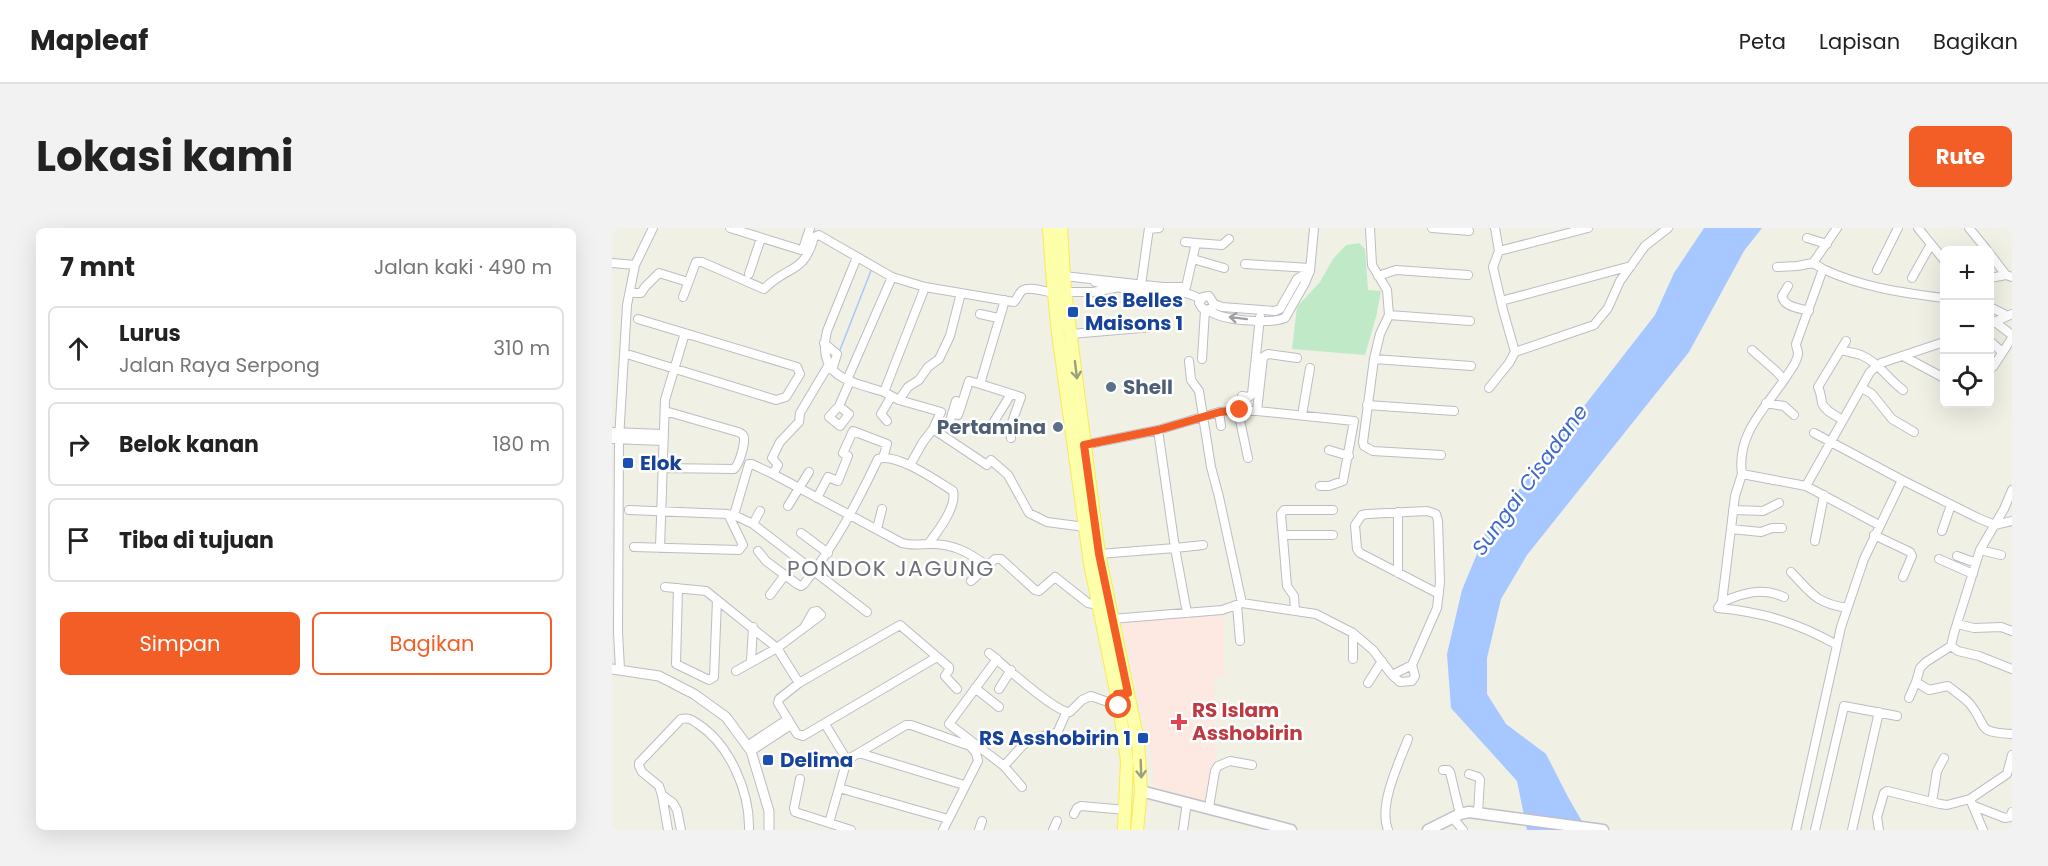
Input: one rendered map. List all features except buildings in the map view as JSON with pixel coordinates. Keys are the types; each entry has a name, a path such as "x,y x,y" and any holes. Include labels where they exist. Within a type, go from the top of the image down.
{"main road":[{"path":"1049,228 1057,254 1071,334 1099,554 1122,698 1127,761 1125,830"},
{"path":"1061,228 1057,254 1062,285 1084,527 1098,604 1122,698 1138,741 1141,791 1137,830"},
{"path":"1141,791 1291,830"},
{"path":"1435,828 1456,816 1480,813 1603,830"}],"street":[{"path":"653,228 635,265 627,305 616,436 618,632 616,669 659,676 694,693 726,717 749,749 769,812 769,830"},
{"path":"730,228 801,250 810,228"},
{"path":"1141,285 1149,228 1160,228"},
{"path":"1209,308 1215,315 1260,321 1276,321 1285,318 1310,270 1314,228"},
{"path":"1370,228 1372,265 1387,290 1389,315 1380,334 1374,359 1364,446 1369,449 1441,455"},
{"path":"1432,228 1470,231"},
{"path":"1495,228 1499,251 1493,267 1515,352"},
{"path":"1499,251 1588,228"},
{"path":"1489,388 1515,352 1594,325 1608,308 1620,281 1645,246 1668,228"},
{"path":"1813,263 1837,228"},
{"path":"1877,270 1898,228"},
{"path":"1918,228 1940,255"},
{"path":"1969,228 1984,246"},
{"path":"683,297 694,263 699,261 764,289 779,274 801,263 807,257 816,235 819,235 892,277 925,287 960,293 1015,301 1021,291 1026,289 1092,281 1116,288 1161,292 1183,291 1200,299 1209,296 1202,358"},
{"path":"749,274 760,238"},
{"path":"1807,238 1827,244"},
{"path":"1185,242 1222,245 1229,239"},
{"path":"1062,285 1106,279 1141,285 1186,286 1196,243"},
{"path":"1912,278 1931,244"},
{"path":"612,256 616,263 635,265"},
{"path":"773,474 778,465 772,458 778,444 799,422 800,413 837,355 824,343 857,257"},
{"path":"1193,259 1224,268"},
{"path":"1994,260 2009,276"},
{"path":"1777,267 1813,263 1858,283 1940,297"},
{"path":"1245,264 1310,270"},
{"path":"1501,301 1631,266"},
{"path":"1823,269 1796,344 1798,353 1795,363 1766,403 1742,446 1742,474 1735,496 1722,602 1718,608 1788,621 1837,645"},
{"path":"1200,299 1200,306 1209,308 1275,311 1281,309 1297,279 1310,270"},
{"path":"1378,276 1396,270 1468,275"},
{"path":"630,293 641,294 657,273 688,282"},
{"path":"1994,278 2009,276"},
{"path":"839,406 892,277"},
{"path":"1788,286 1782,296 1784,301 1788,305 1809,311"},
{"path":"887,421 881,414 891,396 925,287"},
{"path":"891,396 919,380 928,367 939,360 950,336 960,293"},
{"path":"980,384 1005,300"},
{"path":"1994,309 2009,314"},
{"path":"1242,396 1251,396 1261,311"},
{"path":"980,314 998,318"},
{"path":"1994,322 2009,314"},
{"path":"1389,315 1470,321"},
{"path":"630,355 776,400 786,397 800,374 797,367 638,319"},
{"path":"1994,324 2012,336 1994,365"},
{"path":"1071,334 1165,326"},
{"path":"660,548 666,393 685,333"},
{"path":"1843,420 1822,405 1821,392 1818,387 1846,341"},
{"path":"1806,486 1870,372 1877,365 1940,343"},
{"path":"1994,345 2002,352"},
{"path":"1752,350 1784,380"},
{"path":"1841,350 1861,355 1877,365 1892,382 1903,390"},
{"path":"1257,411 1263,357 1268,354 1297,358"},
{"path":"1903,356 1940,376"},
{"path":"1374,359 1471,366"},
{"path":"1188,361 1191,380 1199,391 1211,467 1220,497 1239,604 1240,641"},
{"path":"830,368 848,380 941,412 910,465"},
{"path":"1302,415 1310,368"},
{"path":"958,415 969,381 1021,397 1010,428 1011,438"},
{"path":"1862,388 1872,394 1892,418 1914,432"},
{"path":"990,428 1011,394"},
{"path":"949,424 956,401 963,404"},
{"path":"1766,403 1784,406 1794,415"},
{"path":"1367,405 1455,411"},
{"path":"662,468 736,469 744,439 742,434 665,411"},
{"path":"1238,411 1248,458"},
{"path":"1084,445 1158,430 1220,412 1257,411 1354,421 1343,481 1329,486 1320,486"},
{"path":"1220,412 1221,426"},
{"path":"933,429 987,465 991,460 1015,485 1029,513 1047,522 1084,527"},
{"path":"1158,430 1187,613"},
{"path":"817,498 828,477 838,481 848,456 843,453 853,431 887,444 883,458"},
{"path":"1815,433 1902,480 1995,525 2012,521"},
{"path":"616,436 663,437"},
{"path":"1329,450 1349,456"},
{"path":"758,551 766,561 801,586 828,553 851,516 878,459 883,458 910,465 953,491 955,495 945,521 929,543"},
{"path":"867,612 753,524 734,516 749,464 773,474 902,543 915,545 929,543 956,547 973,555 987,566"},
{"path":"788,506 809,472"},
{"path":"1742,474 1806,486 1879,525"},
{"path":"1796,830 1837,645 1848,608 1874,535 1902,480"},
{"path":"1908,698 1920,668 1952,645 1980,550 2012,490"},
{"path":"1815,541 1824,495"},
{"path":"1733,510 1762,511 1779,503"},
{"path":"1942,531 1951,505"},
{"path":"877,529 882,509"},
{"path":"629,510 728,514 743,546 739,550 634,547"},
{"path":"1295,610 1294,596 1287,586 1281,518 1284,510 1334,510"},
{"path":"753,524 760,511"},
{"path":"1111,619 1222,610 1239,604 1316,614 1326,617 1353,633 1373,650 1400,682 1412,681 1415,676 1412,665 1437,608 1440,582 1436,514 1427,511 1364,514 1355,525 1357,549 1360,553 1438,594"},
{"path":"1398,512 1398,573"},
{"path":"1731,528 1761,532 1772,528 1782,528"},
{"path":"801,533 828,553"},
{"path":"1283,535 1333,535"},
{"path":"1874,535 1910,552 1912,556 1903,577"},
{"path":"1099,554 1203,545"},
{"path":"1980,550 2001,555"},
{"path":"1957,556 1976,563"},
{"path":"971,581 995,559 1001,560 1037,591 1053,577 1088,603 1098,604"},
{"path":"1939,559 1973,574"},
{"path":"1791,572 1817,600 1829,605 1848,608"},
{"path":"770,594 785,575"},
{"path":"665,587 703,590 717,600 777,648 799,683"},
{"path":"678,588 676,664 708,680 712,679 717,600"},
{"path":"1722,602 1738,595 1760,591 1784,597"},
{"path":"1957,624 1974,628 2001,627 2012,631"},
{"path":"936,657 803,736 797,734 778,701 799,683 900,625 949,667 945,676 957,689"},
{"path":"736,671 777,648 805,626"},
{"path":"751,661 753,627"},
{"path":"1353,633 1353,659"},
{"path":"1952,645 1958,651 1979,656 2012,669"},
{"path":"989,653 1044,699 1066,713"},
{"path":"997,659 950,722 950,726 1004,766 1022,787"},
{"path":"1368,683 1382,661"},
{"path":"1392,675 1412,665"},
{"path":"999,689 1011,670"},
{"path":"1916,682 1929,690 1948,686 1970,705 1983,728 1992,732 2012,734"},
{"path":"975,688 999,707"},
{"path":"1004,766 1023,745 1037,737 1058,731 1066,713 1091,696 1122,698"},
{"path":"1815,830 1844,705 1897,716"},
{"path":"1852,830 1880,712"},
{"path":"668,830 663,795 659,786 642,772 639,763 681,719 690,718 712,733 730,759 742,790 749,830"},
{"path":"749,749 790,722"},
{"path":"825,724 847,759 829,823"},
{"path":"847,759 902,727 910,725 970,746 978,757 978,761 943,830"},
{"path":"1388,830 1385,816 1389,790 1408,739"},
{"path":"859,753 964,785"},
{"path":"1879,830 1877,817 1885,792 1947,805 1972,802 2010,777 2011,757"},
{"path":"1932,802 1936,773 1944,758"},
{"path":"1209,807 1215,771 1218,766 1230,761 1252,765"},
{"path":"1443,770 1450,772 1456,816 1462,830"},
{"path":"1469,774 1480,780 1480,813"},
{"path":"800,780 793,810 851,830"},
{"path":"839,788 948,819"},
{"path":"663,795 673,803 677,810 681,830"},
{"path":"1183,830 1188,802"},
{"path":"1972,802 2005,818 2010,817 2012,812"},
{"path":"1972,802 1983,830"},
{"path":"1074,814 1081,806 1126,810"},
{"path":"980,830 982,821"},
{"path":"1053,830 1057,821"}],"shaded area":[{"name":"RS Islam Asshobirin","path":"1224,613 1224,676 1214,678 1216,754 1210,802 1154,787 1153,763 1122,621"}],"green space":[{"path":"1359,243 1365,249 1368,290 1381,291 1365,355 1292,349 1297,307 1320,282 1333,259 1346,245"}],"water":[{"name":"Sungai Cisadane","path":"1704,228 1762,228 1744,251 1689,352 1527,555 1501,599 1487,658 1487,694 1506,724 1546,754 1587,830 1527,830 1517,781 1451,708 1447,654 1462,590 1486,532 1655,315 1674,273"}],"waterway":[{"path":"840,350 872,268"}],"place":[{"name":"Les Belles Maisons 1","path":"1073,312"},
{"name":"Shell","path":"1111,387"},
{"name":"Pertamina","path":"1058,427"},
{"name":"Elok","path":"628,463"},
{"name":"RS Islam Asshobirin","path":"1179,722"},
{"name":"RS Asshobirin 1","path":"1143,738"},
{"name":"Delima","path":"768,760"}],"district":[{"name":"PONDOK JAGUNG","path":"891,568"}],"route":[{"path":"1119,706 1117,694 1128,693 1099,554 1084,445 1158,430 1220,412 1240,410"}]}
